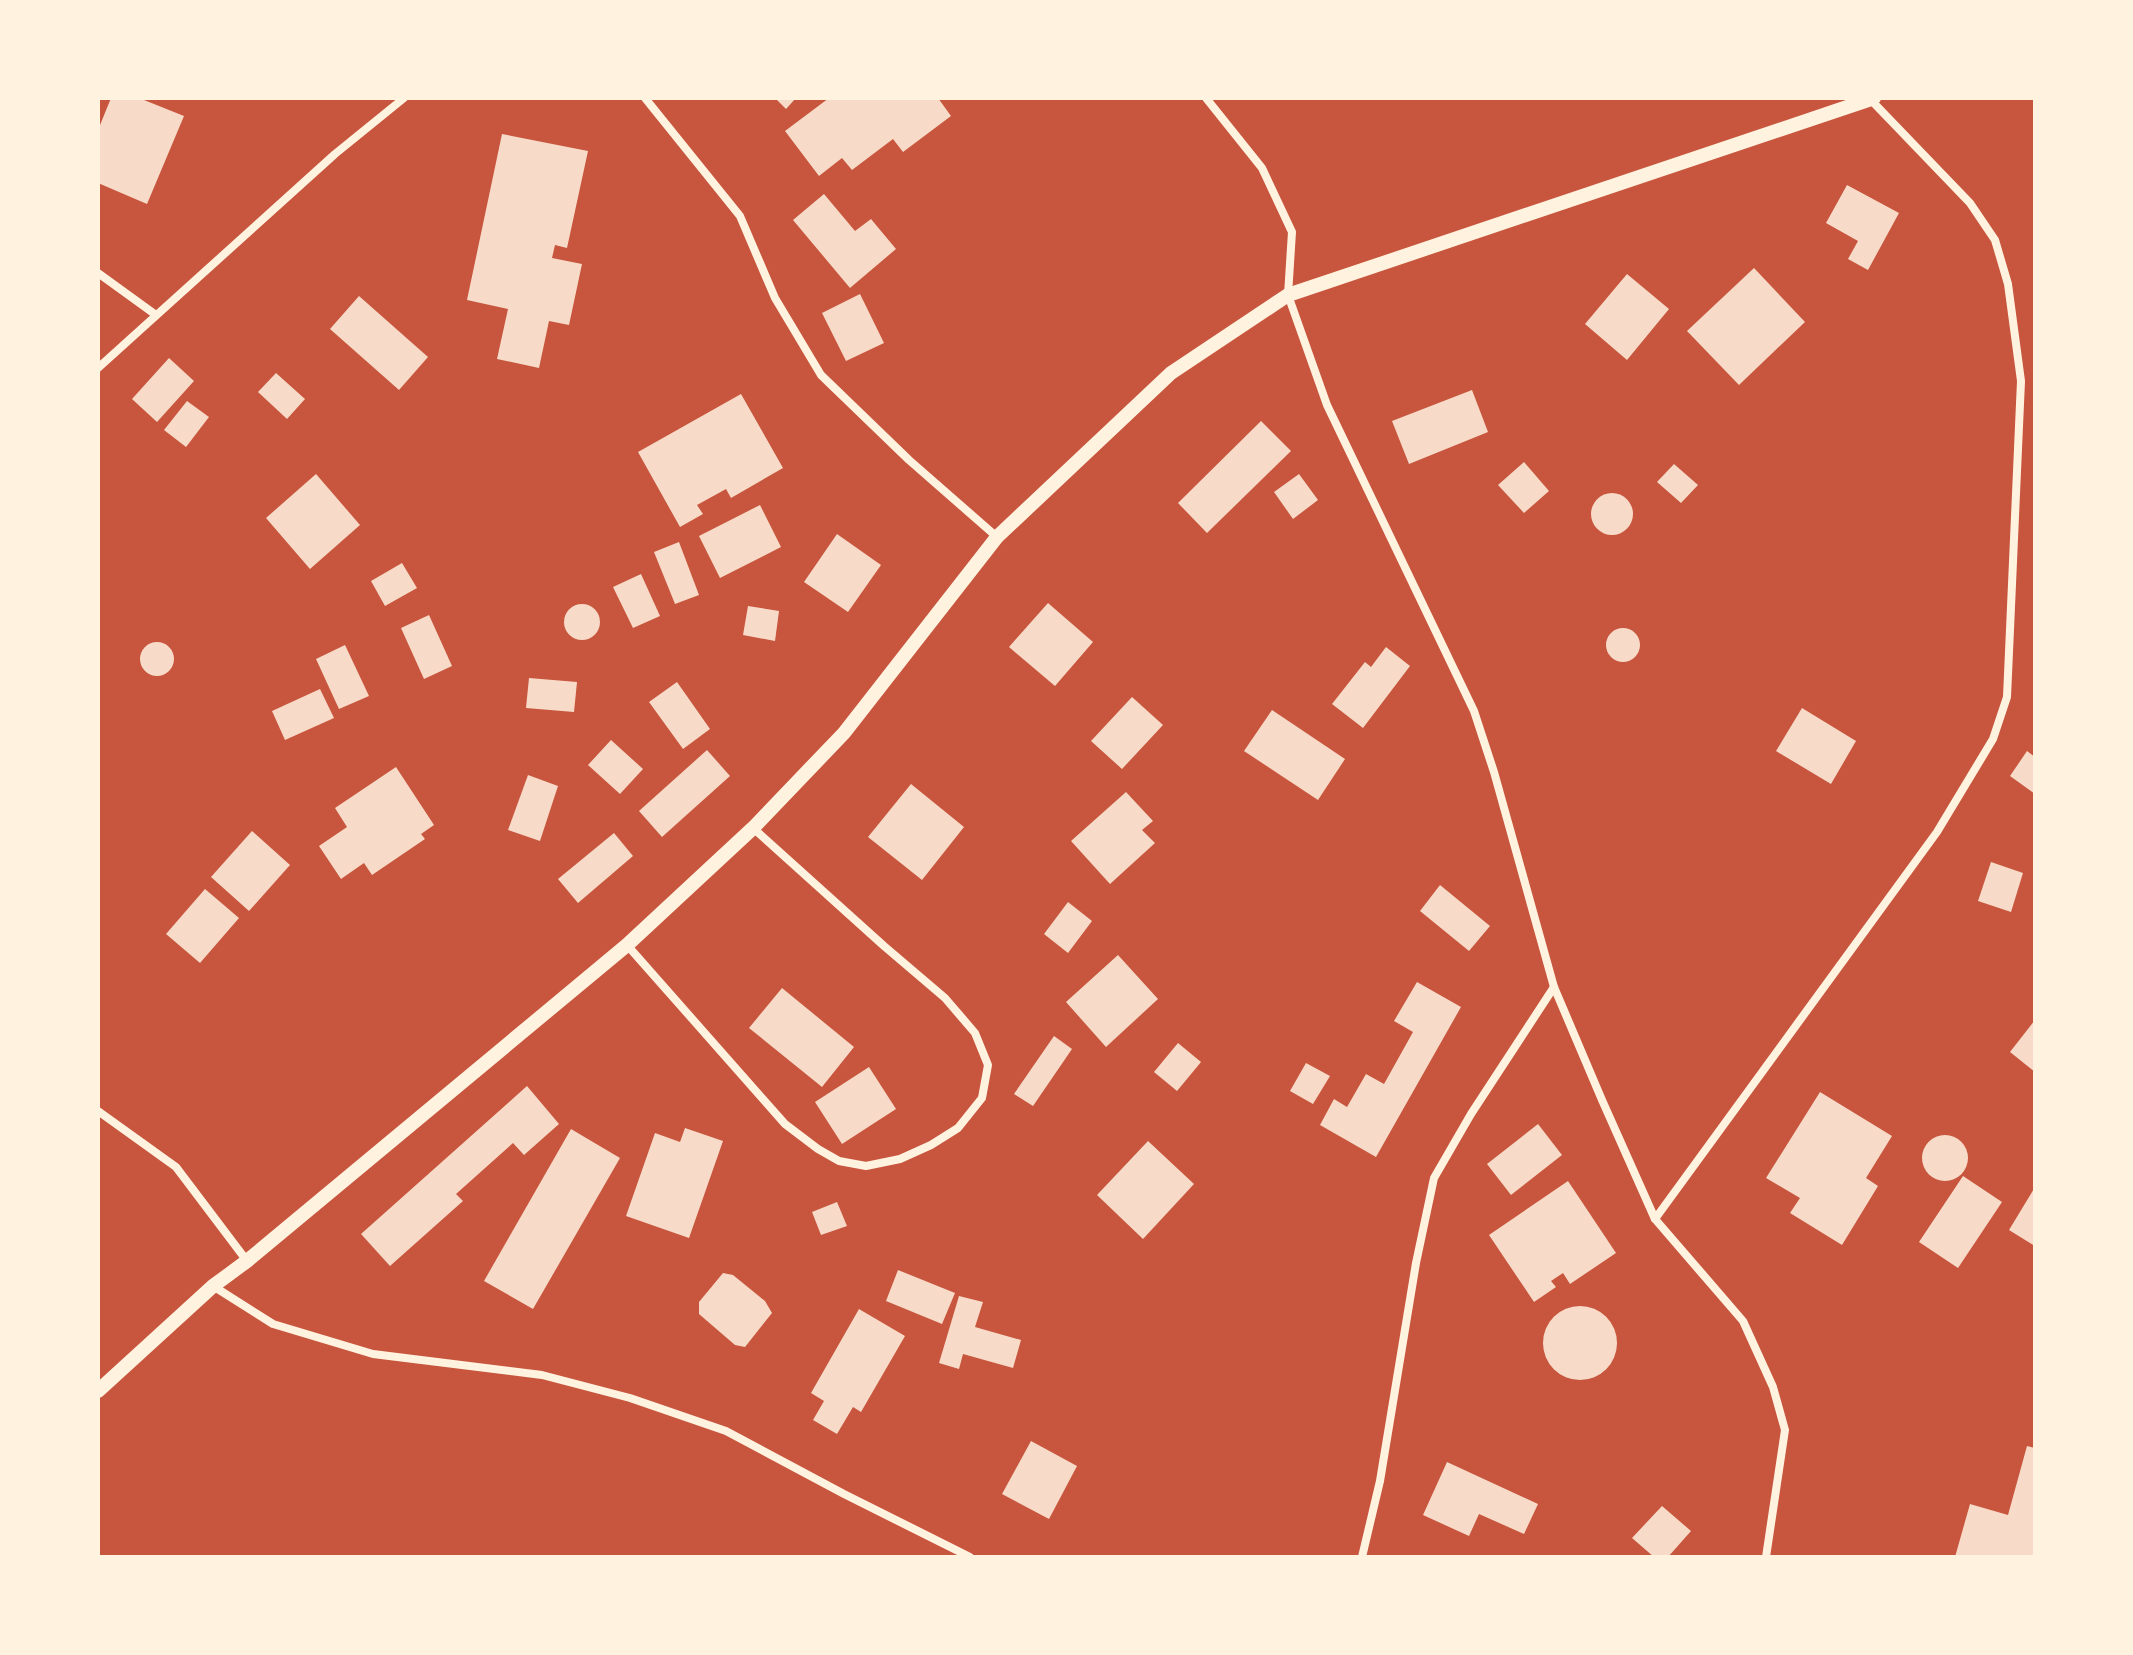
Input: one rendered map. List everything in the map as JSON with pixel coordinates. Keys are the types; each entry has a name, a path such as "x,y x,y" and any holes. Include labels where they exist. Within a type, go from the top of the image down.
{"street":[{"path":"98,368 335,154 404,98"},
{"path":"645,98 740,216 775,298 821,375 909,460 997,537"},
{"path":"1206,98 1262,168 1292,232 1288,295 1327,405 1474,711 1554,987 1655,1219 1743,1321 1773,1387 1785,1430 1766,1557"},
{"path":"98,1391 213,1286 627,945 753,828 844,733 997,537 1171,373 1288,295 1872,99 1970,203 1995,240 2008,284 2021,381 2007,697 1993,739 1937,832 1655,1219"},
{"path":"98,273 156,315"},
{"path":"627,945 785,1124 839,1161 866,1166 900,1159 958,1128 982,1098 988,1065 975,1033 945,998 753,828"},
{"path":"1362,1557 1380,1481 1416,1263 1434,1178 1471,1114 1554,987"},
{"path":"98,1111 176,1167 247,1261"},
{"path":"213,1286 273,1324 373,1354 542,1375 630,1398 726,1431 970,1557"},
{"path":"944,1557 953,1549"}],"building":[{"path":"111,98 139,98 184,116 147,204 98,183 98,130"},
{"path":"775,98 796,98 786,109"},
{"path":"829,98 938,98 951,116 903,152 893,139 852,170 842,158 819,176 785,131"},
{"path":"502,134 588,151 567,248 555,245 552,258 582,264 569,325 549,321 539,368 497,359 508,309 467,300"},
{"path":"1847,185 1899,213 1868,270 1848,259 1858,241 1826,223"},
{"path":"824,194 855,231 871,219 896,249 850,288 793,220"},
{"path":"1754,268 1805,322 1739,385 1687,331"},
{"path":"1627,274 1669,309 1627,360 1585,324"},
{"path":"860,294 884,343 846,361 822,313"},
{"path":"359,296 428,357 399,390 330,329"},
{"path":"169,358 194,381 157,422 132,399"},
{"path":"276,373 305,399 287,419 258,392"},
{"path":"1472,390 1488,432 1409,464 1392,421"},
{"path":"741,394 783,468 731,498 726,489 697,505 703,514 680,527 638,452"},
{"path":"187,401 209,417 186,447 164,430"},
{"path":"1261,421 1291,451 1207,533 1178,503"},
{"path":"1524,462 1549,491 1524,513 1498,485"},
{"path":"1674,464 1698,485 1681,503 1657,482"},
{"path":"316,474 360,525 310,569 266,518"},
{"path":"1299,474 1318,500 1293,519 1274,492"},
{"path":"1612,493 1627,499 1633,514 1627,529 1612,535 1597,529 1591,514 1597,499"},
{"path":"760,505 781,547 720,578 699,536"},
{"path":"837,534 881,565 848,612 804,582"},
{"path":"679,542 699,595 675,604 654,552"},
{"path":"402,563 417,588 385,606 371,581"},
{"path":"641,574 660,616 633,628 613,587"},
{"path":"1048,603 1093,642 1055,686 1009,647"},
{"path":"582,604 595,609 600,622 595,635 582,640 569,635 564,622 569,609"},
{"path":"748,606 779,611 775,641 743,635"},
{"path":"429,615 452,666 424,679 401,628"},
{"path":"1623,628 1635,633 1640,645 1635,657 1623,662 1611,657 1606,645 1611,633"},
{"path":"157,642 169,647 174,659 169,671 157,676 145,671 140,659 145,647"},
{"path":"345,645 369,696 339,709 316,659"},
{"path":"1386,647 1410,666 1363,728 1332,704 1365,662 1371,667"},
{"path":"529,678 577,682 574,712 526,708"},
{"path":"677,682 710,729 683,749 649,702"},
{"path":"320,689 334,718 285,740 272,711"},
{"path":"1132,697 1163,725 1122,769 1091,741"},
{"path":"1802,708 1856,741 1831,784 1776,751"},
{"path":"1272,710 1345,759 1318,800 1244,751"},
{"path":"611,740 643,769 620,794 588,765"},
{"path":"707,750 730,776 662,837 639,811"},
{"path":"2027,751 2035,757 2035,794 2010,776"},
{"path":"396,767 434,825 421,834 425,839 372,875 364,863 341,879 319,846 347,827 335,808"},
{"path":"528,775 558,786 540,841 508,830"},
{"path":"911,784 964,827 922,880 868,837"},
{"path":"1126,792 1153,821 1142,830 1155,843 1110,884 1071,841"},
{"path":"252,831 290,865 249,911 211,877"},
{"path":"614,833 633,856 578,903 558,879"},
{"path":"1991,862 2023,873 2011,912 1978,901"},
{"path":"1440,885 1490,926 1469,951 1420,911"},
{"path":"205,889 239,918 200,963 166,934"},
{"path":"1068,902 1092,921 1068,953 1044,934"},
{"path":"1118,955 1158,999 1106,1047 1066,1002"},
{"path":"1417,982 1461,1007 1376,1157 1320,1125 1334,1099 1347,1107 1366,1074 1384,1084 1413,1032 1394,1021"},
{"path":"782,988 854,1047 822,1087 749,1028"},
{"path":"2035,1020 2035,1072 2010,1052"},
{"path":"1054,1036 1072,1049 1033,1106 1014,1094"},
{"path":"1178,1043 1201,1062 1177,1091 1154,1072"},
{"path":"1306,1063 1330,1076 1313,1104 1290,1091"},
{"path":"869,1067 896,1109 842,1144 815,1102"},
{"path":"527,1086 559,1124 524,1155 513,1143 456,1194 463,1201 390,1266 361,1234"},
{"path":"1820,1092 1892,1136 1866,1178 1878,1186 1842,1245 1790,1213 1800,1198 1766,1178"},
{"path":"1538,1124 1562,1155 1511,1195 1487,1164"},
{"path":"685,1128 723,1141 689,1238 626,1216 655,1133 680,1142"},
{"path":"571,1129 620,1158 533,1309 484,1281"},
{"path":"1945,1135 1961,1142 1968,1158 1961,1174 1945,1181 1929,1174 1922,1158 1929,1142"},
{"path":"1148,1141 1194,1184 1143,1239 1097,1195"},
{"path":"1963,1176 2002,1202 1958,1268 1919,1242"},
{"path":"1568,1181 1616,1253 1570,1284 1563,1273 1551,1281 1556,1287 1534,1302 1489,1235"},
{"path":"2035,1187 2035,1246 2009,1230"},
{"path":"837,1202 847,1226 821,1235 812,1212"},
{"path":"898,1270 955,1293 942,1324 886,1301"},
{"path":"723,1273 733,1275 765,1301 772,1313 745,1347 735,1345 699,1314 699,1302"},
{"path":"959,1296 983,1302 975,1327 1021,1340 1013,1368 963,1354 959,1369 939,1363"},
{"path":"1580,1306 1594,1309 1606,1317 1614,1329 1617,1343 1614,1357 1606,1369 1594,1377 1580,1380 1566,1377 1554,1369 1546,1357 1543,1343 1546,1329 1554,1317 1566,1309"},
{"path":"859,1309 905,1336 861,1412 853,1407 837,1434 813,1420 824,1401 811,1393"},
{"path":"1031,1441 1077,1466 1049,1519 1002,1494"},
{"path":"2027,1446 2035,1448 2035,1557 1955,1557 1970,1504 2008,1515"},
{"path":"1447,1462 1538,1504 1524,1534 1479,1514 1469,1536 1423,1515"},
{"path":"1662,1506 1691,1531 1668,1557 1654,1557 1632,1538"}]}
